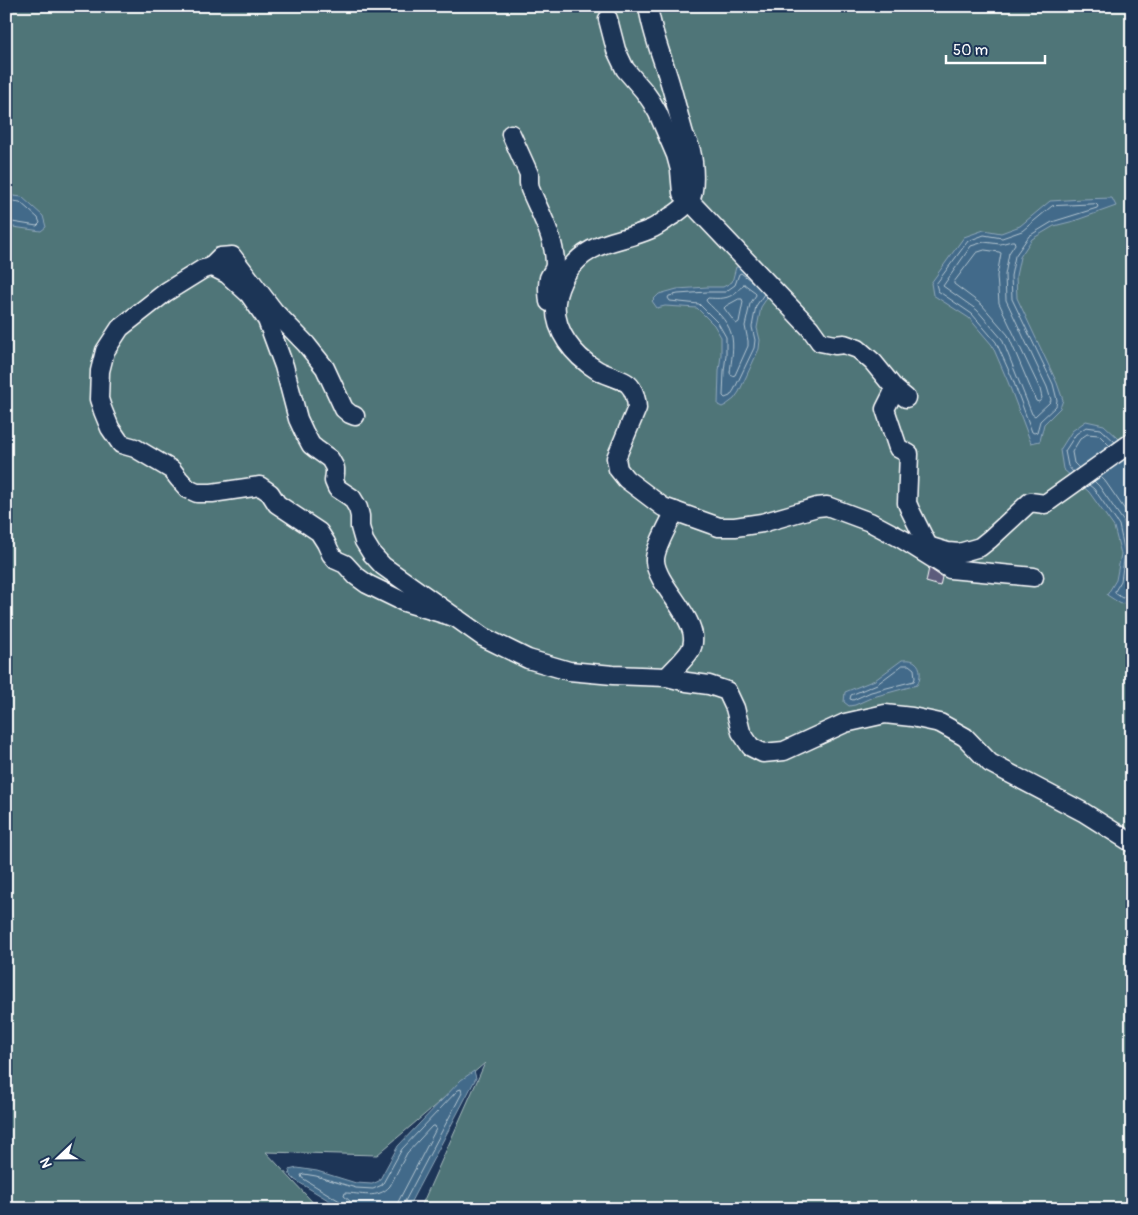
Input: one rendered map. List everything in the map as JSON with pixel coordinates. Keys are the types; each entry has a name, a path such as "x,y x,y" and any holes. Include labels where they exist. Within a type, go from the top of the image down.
{"lane":[{"path":"648,6 652,31 670,80 684,137 691,150 694,169 693,191 690,200 678,213 651,229 608,242 588,252 574,263 560,285 556,304 558,326 564,338 579,356 598,370 629,384 637,400 637,408 616,458 618,470 626,479 663,507 718,527 735,527 762,523 817,507 827,506 870,522 931,552 950,569 1034,577"},
{"path":"608,20 616,50 625,69 644,91 658,113 676,154 680,170 682,193 810,328 820,342 835,345 844,344 858,349 873,362 900,393 885,409 898,448 909,454 907,503 931,552"},
{"path":"511,134 529,174 528,183 530,189 552,240 555,267 549,278 548,289 549,300 557,315"},
{"path":"214,267 214,263 220,257 232,256 274,311 306,344 324,368 344,409 355,416"},
{"path":"457,618 404,602 366,584 345,564 336,560 319,532 276,504 270,493 260,486 212,493 197,493 188,489 172,470 135,448 121,444 110,428 100,399 100,371 105,351 120,328 166,292 203,269 214,267 227,274 249,294 267,320 284,366 298,419 311,445 330,459 334,468 334,481 337,488 352,498 358,508 364,541 372,554 384,566 457,618 483,637 528,659 569,671 667,677 709,685 727,691 741,732 751,747 763,753 784,751 846,723 885,714 912,716 940,723 965,738 990,763 1083,812 1132,842"},
{"path":"931,552 959,552 980,547 1030,502 1045,504 1132,442"},
{"path":"667,677 690,650 693,638 691,626 662,579 654,559 663,534 675,511"}],"green space":[{"path":"6,6 1132,6 1132,1209 420,1209 485,1063 377,1155 266,1152 319,1209 6,1209"}],"water":[{"path":"6,195 22,197 43,216 46,227 41,231 6,226"},
{"path":"1112,198 1116,206 1054,226 1032,239 1020,257 1016,276 1017,298 1057,383 1063,400 1060,408 1044,424 1040,441 1031,443 992,345 969,318 933,295 931,283 964,237 984,230 1001,233 1020,226 1050,201"},
{"path":"736,267 742,267 771,292 761,307 757,328 760,340 759,349 739,392 734,399 722,407 718,405 721,337 714,325 697,308 665,306 657,308 652,301 659,294 677,289 723,287 732,282"},
{"path":"1086,421 1104,425 1132,451 1132,600 1121,604 1107,595 1116,580 1121,554 1114,527 1089,492 1063,469 1060,450 1072,431"},
{"path":"902,660 913,661 919,667 920,676 917,685 873,697 855,705 849,706 844,702 845,692 875,680"},
{"path":"474,1071 476,1078 407,1209 343,1209 295,1180 290,1175 289,1170 297,1168 317,1171 356,1183 372,1184 379,1181 398,1146 461,1080"}],"building":[{"path":"929,568 942,577 940,586 926,582"}]}
